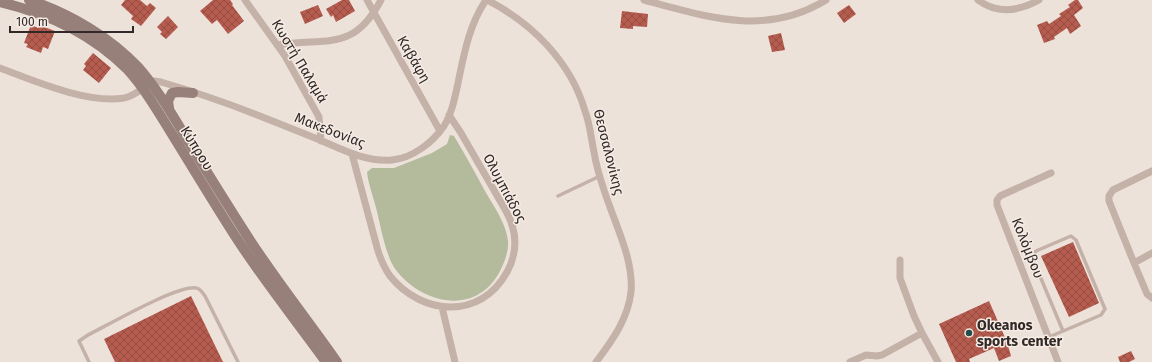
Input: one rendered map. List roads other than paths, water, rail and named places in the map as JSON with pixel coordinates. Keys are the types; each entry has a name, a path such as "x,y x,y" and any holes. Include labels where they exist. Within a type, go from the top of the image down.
{"main road":[{"name":"Κύπρου","path":"29,0 61,12 95,32 135,64 240,243 326,362"},
{"name":"Κύπρου","path":"0,2 45,16 82,34 147,85 170,110 266,264 338,362"},
{"path":"170,110 168,101 172,93 193,92"}],"street":[{"name":"Κωστή Παλαμά","path":"245,0 285,56 319,117 321,141"},
{"name":"Καβάφη","path":"366,0 440,131"},
{"path":"278,45 321,42 342,38 357,30 374,13 381,0"},
{"name":"Μακεδονίας","path":"147,85 154,81 161,82 193,92 267,119 352,154 378,159 400,158 420,149 440,131 449,115 454,103 469,34 477,15 486,0"},
{"name":"Θεσσαλονίκης","path":"486,0 511,14 538,35 555,53 568,72 585,110 600,176 625,251 631,287 629,302 624,318 609,345 596,362"},
{"path":"644,0 711,18 733,21 769,20 792,15 809,10 826,0"},
{"path":"978,0 992,8 1008,11 1023,8 1039,0"},
{"path":"0,68 66,91 103,99 126,98 147,85"},
{"name":"Ολυμπιάδος","path":"352,154 378,251 387,272 395,282 408,293 424,302 442,307 452,308 480,301 490,294 500,283 508,270 513,256 515,243 514,229 509,217 462,133 449,115"},
{"path":"1152,172 1113,190 1109,196 1109,201 1147,294 1152,298"},
{"name":"Κολόμβου","path":"1051,173 1000,196 996,205 1058,362"},
{"path":"1134,263 1152,253"},
{"path":"900,260 900,278 922,333 938,362"},
{"path":"442,307 455,362"},
{"path":"850,362 866,355 882,355 922,333"}],"lane":[{"path":"558,196 600,176"},
{"path":"1049,337 1102,315 1105,309 1076,240 1071,236 1036,251 1032,257 1063,331"},
{"path":"89,362 79,341 172,292 194,287 200,289 205,296 238,362"}],"place":[{"name":"Okeanos sports center","path":"969,333"}]}
